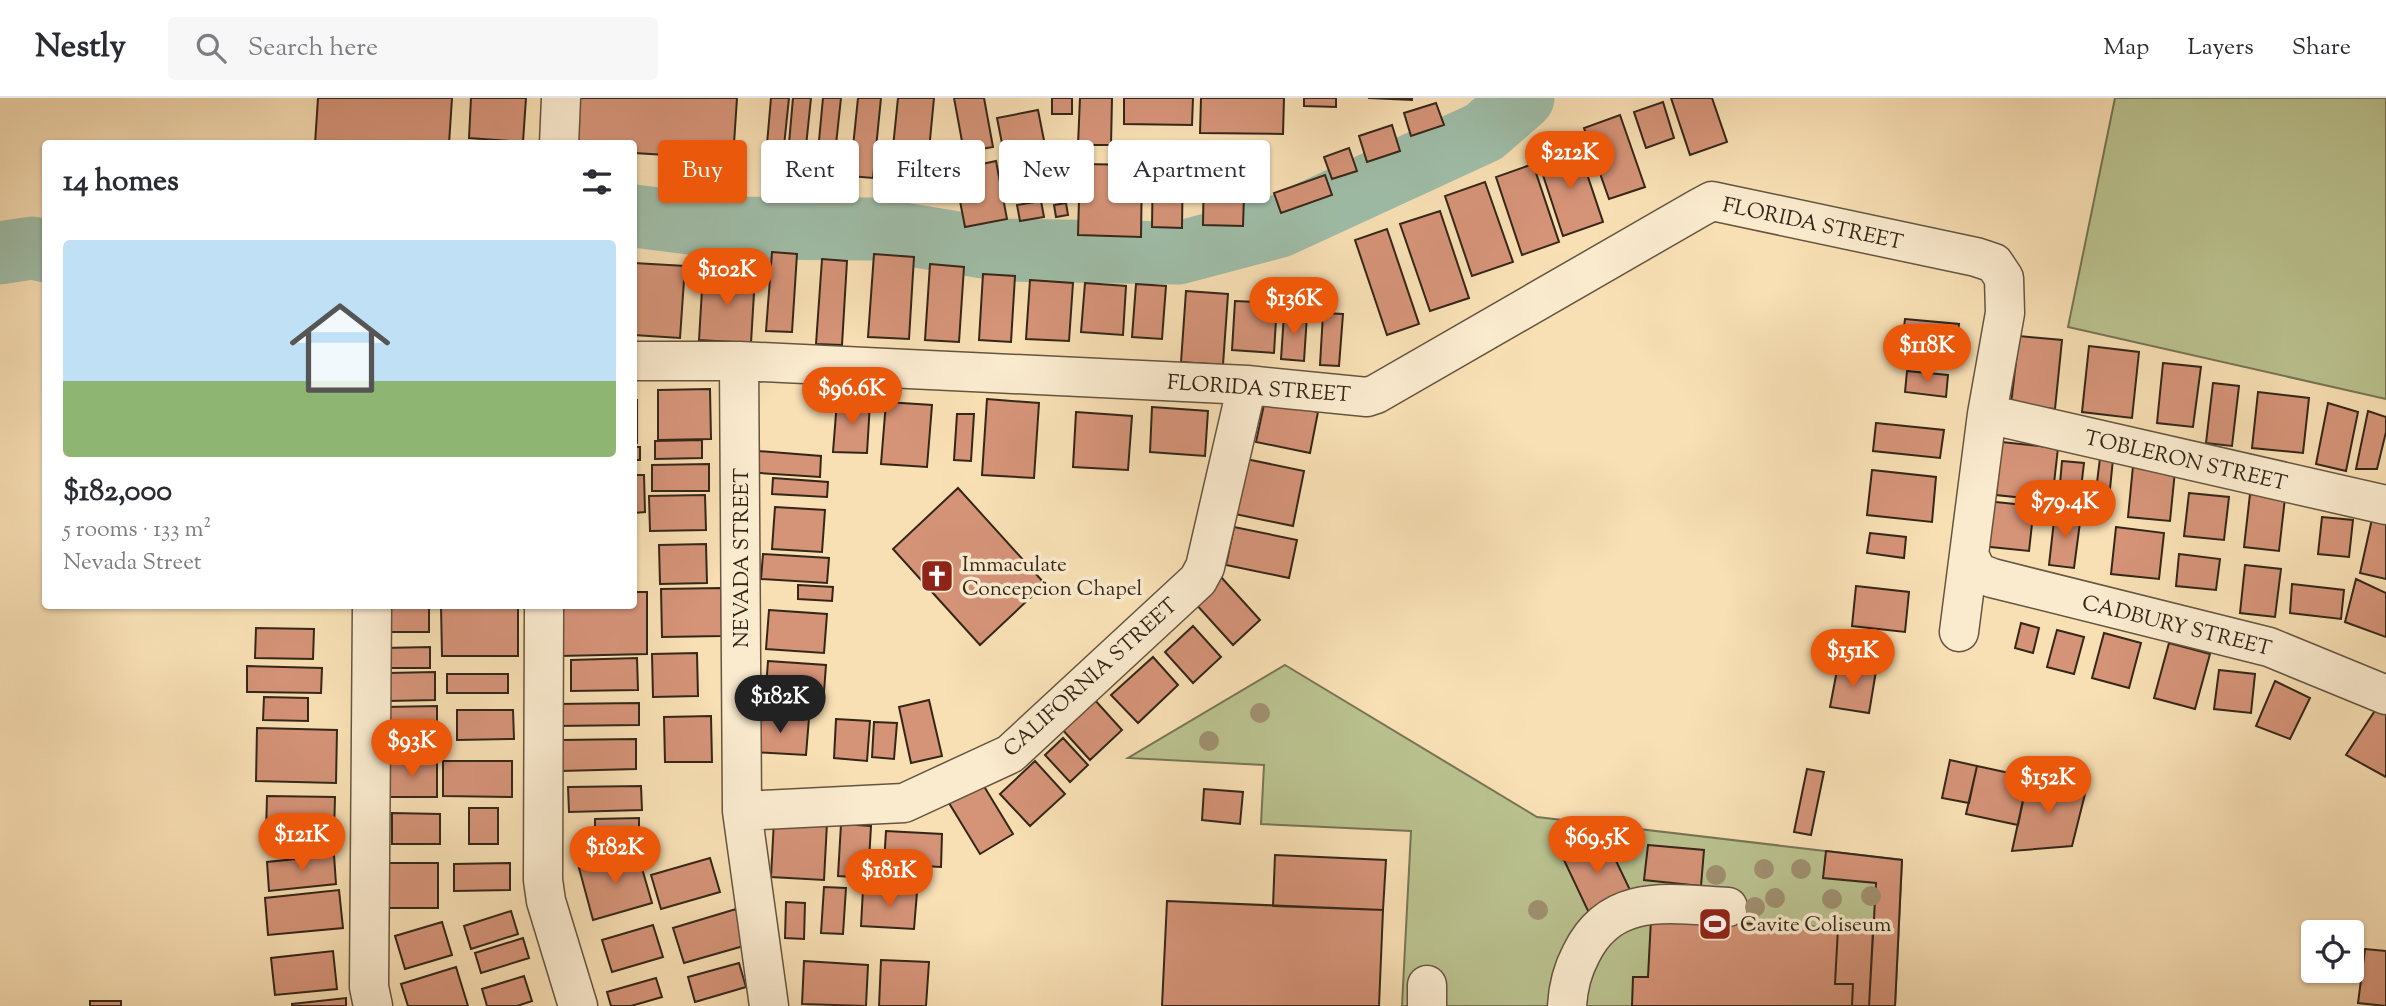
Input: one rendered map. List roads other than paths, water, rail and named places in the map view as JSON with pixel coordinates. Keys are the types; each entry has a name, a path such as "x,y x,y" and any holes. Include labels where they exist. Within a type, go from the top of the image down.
{"street":[{"path":"559,140 561,98"},
{"name":"FLORIDA STREET","path":"637,361 740,361 1247,385 1367,397 1712,201 1994,263 2004,278 2005,313 1987,414"},
{"name":"NEVADA STREET","path":"740,361 742,811 769,1006"},
{"name":"CALIFORNIA STREET","path":"742,811 904,803 1010,754 1198,580 1205,567 1247,385"},
{"path":"1959,632 1971,559 1987,414"},
{"name":"TOBLERON STREET","path":"1987,414 2386,506"},
{"name":"CADBURY STREET","path":"1971,559 1977,572 1992,578 2269,647 2386,695"},
{"path":"372,609 369,987 373,1006"},
{"path":"544,609 543,880 546,901 579,1006"},
{"path":"1567,1006 1576,964 1591,934 1614,914 1650,905 1728,906"}],"waterway":[{"path":"637,216 729,228 873,229 1001,250 1178,253 1280,226 1484,132 1523,98"},
{"path":"0,253 32,248 42,250"}],"place":[{"name":"Immaculate Concepcion Chapel","path":"937,576"},
{"name":"Cavite Coliseum","path":"1715,924"}]}
